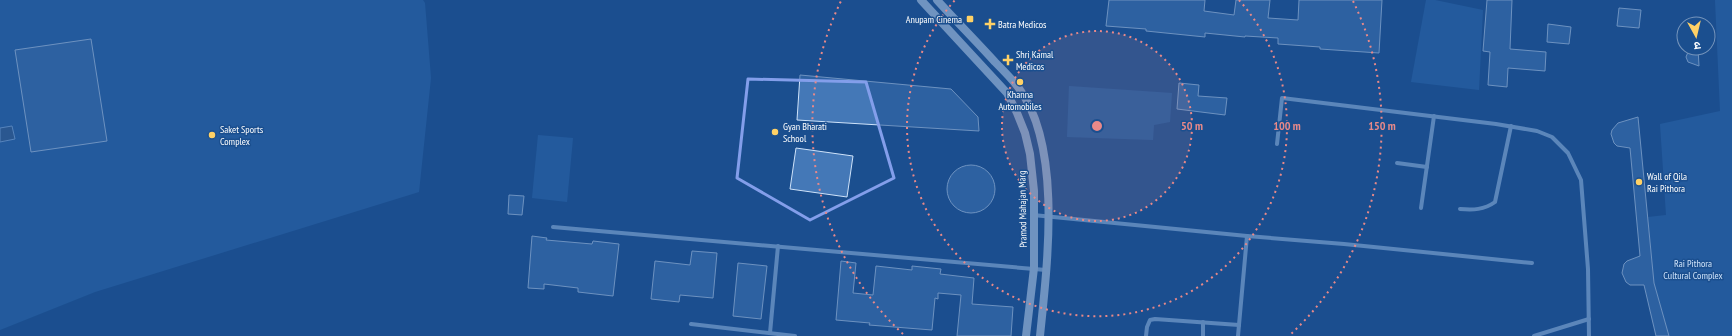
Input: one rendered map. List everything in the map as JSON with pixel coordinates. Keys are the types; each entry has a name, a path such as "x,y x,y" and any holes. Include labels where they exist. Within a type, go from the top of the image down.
{"street":[{"name":"Pramod Mahajan Marg","path":"921,0 1007,93 1017,112 1025,133 1030,154 1034,191 1034,268 1026,336"},
{"path":"937,0 1003,71 1021,93 1036,122 1041,140 1048,190 1046,270 1040,336"},
{"path":"1277,144 1282,98 1511,126 1537,131 1552,137 1568,153 1581,180 1588,269 1589,336"},
{"path":"1421,208 1434,116"},
{"path":"1460,209 1476,210 1490,206 1495,202 1511,126"},
{"path":"1397,163 1427,167"},
{"path":"1034,191 1048,190"},
{"path":"1033,215 1532,263"},
{"path":"553,228 1046,270"},
{"path":"1238,336 1247,236"},
{"path":"770,333 778,246"},
{"path":"1146,336 1147,327 1150,320 1154,319 1239,325"},
{"path":"1534,336 1589,319"},
{"path":"1203,322 1203,336"},
{"path":"691,324 795,336"}],"highlighted area":[{"path":"748,79 866,82 894,178 810,220 737,178"}],"green space":[{"name":"Saket Sports Complex","path":"0,0 423,0 425,3 431,78 419,192 95,292 0,330"},
{"path":"1426,0 1435,0 1483,10 1479,90 1411,82"},
{"name":"Rai Pithora Cultural Complex","path":"1715,0 1732,0 1732,336 1669,336 1654,283 1648,217 1666,215 1660,124 1720,111"},
{"path":"1069,86 1172,93 1170,122 1154,125 1153,140 1067,137"},
{"path":"538,135 573,138 567,202 532,198"}],"shaded area":[{"path":"12,126 15,139 0,142 0,128"}],"building":[{"path":"1109,0 1205,0 1204,11 1234,15 1236,0 1270,0 1268,18 1298,20 1299,0 1382,0 1379,53 1320,49 1320,47 1278,44 1278,38 1245,37 1205,33 1205,37 1146,31 1146,29 1106,26"},
{"path":"1487,0 1512,0 1510,49 1546,52 1545,71 1508,68 1507,87 1488,85 1490,52 1483,51"},
{"path":"1619,8 1641,10 1639,28 1617,26"},
{"path":"1548,24 1571,27 1569,44 1547,42"},
{"path":"91,39 107,141 31,152 15,50"},
{"path":"1698,56 1699,66 1688,62 1686,57"},
{"path":"800,75 951,89 978,117 979,131 797,120"},
{"path":"1179,83 1199,85 1198,96 1227,98 1225,115 1177,109"},
{"name":"Wall of Qila Rai Pithora","path":"1638,117 1654,283 1669,336 1656,336 1644,285 1630,285 1626,282 1622,273 1624,264 1627,261 1640,256 1630,148 1617,146 1614,143 1611,134 1612,130 1618,123"},
{"path":"796,148 853,156 847,197 790,189"},
{"path":"966,165 976,165 988,172 995,184 995,194 988,206 976,213 966,213 958,209 951,202 947,194 947,184 951,176 958,169"},
{"path":"509,195 524,196 522,215 508,214"},
{"path":"532,236 547,238 546,240 592,244 593,241 619,244 613,296 578,292 578,288 544,284 544,289 528,288"},
{"path":"692,251 717,253 713,298 680,295 679,302 651,299 655,261 690,265"},
{"path":"841,261 856,263 853,293 873,295 876,266 912,270 912,266 941,269 940,274 974,278 972,304 1013,307 1011,336 957,336 961,295 938,293 938,299 935,298 932,330 869,325 870,323 836,320"},
{"path":"738,263 767,266 761,319 733,316"}],"place":[{"name":"Anupam Cinema","path":"970,19"},
{"name":"Batra Medicos","path":"990,24"},
{"name":"Shri Kamal Medicos","path":"1008,60"},
{"name":"Khanna Automobiles","path":"1020,82"},
{"name":"Gyan Bharati School","path":"775,132"},
{"name":"Saket Sports Complex","path":"212,135"},
{"name":"Wall of Qila Rai Pithora","path":"1639,182"}]}
